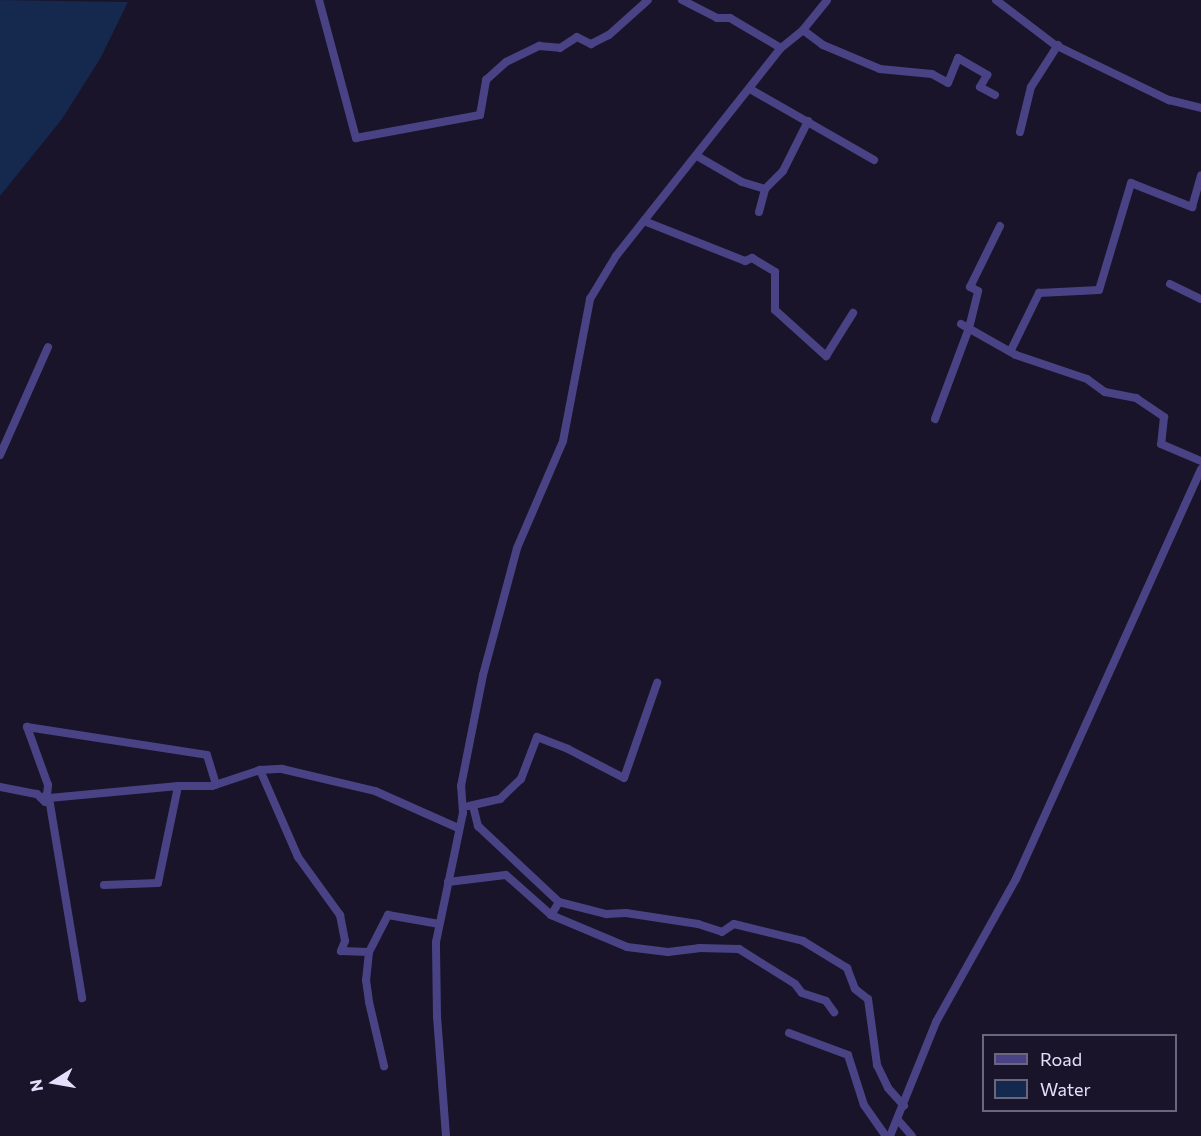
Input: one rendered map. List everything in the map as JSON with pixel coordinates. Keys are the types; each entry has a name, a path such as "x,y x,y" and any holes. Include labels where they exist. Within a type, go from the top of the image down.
{"street":[{"path":"319,0 356,138 480,115 486,80 506,62 539,46 560,48 577,37 591,44 609,35 648,0"},
{"path":"682,0 717,18 730,18 781,48"},
{"path":"446,1136 436,1017 436,942 462,809 461,786 483,675 517,548 563,441 590,299 616,256 781,48 803,30 827,0"},
{"path":"996,0 1058,45 1169,100 1201,108"},
{"path":"803,30 823,45 880,69 932,74 948,83 958,58 987,75 980,87 995,95"},
{"path":"1020,132 1031,87 1058,45"},
{"path":"750,88 874,160"},
{"path":"759,212 765,189 783,171 808,121"},
{"path":"697,156 742,182 765,189"},
{"path":"1011,350 1040,293 1099,290 1131,183 1192,207 1201,175"},
{"path":"644,221 745,261 752,258 775,272 775,310 826,356 853,313"},
{"path":"935,419 969,328 978,291 970,287 1000,226"},
{"path":"1170,284 1201,299"},
{"path":"961,324 1011,350 1087,379 1106,392 1136,398 1164,417 1161,444 1201,461"},
{"path":"0,455 48,347"},
{"path":"789,1033 848,1055 864,1106 888,1136 904,1106 904,1098 936,1022 1017,879 1201,469"},
{"path":"462,809 500,799 521,779 537,737 568,748 624,778 657,683"},
{"path":"81,998 45,798 48,785 27,727 207,755 216,785"},
{"path":"0,787 11,787 45,798 178,786 216,785 261,770 282,769 375,791 458,828"},
{"path":"261,770 298,857 340,915 345,941 341,951 369,952"},
{"path":"104,885 158,884 178,786"},
{"path":"473,806 478,826 559,902 606,914 626,913 698,924 722,932 734,924 803,941 847,968 855,989 868,999 877,1065 888,1088 904,1106"},
{"path":"448,882 506,875 551,915 627,947 668,952 699,948 739,949 795,984 802,993 826,1001 834,1011"},
{"path":"551,915 559,902"},
{"path":"384,1066 366,980 369,952 388,915 440,924"},
{"path":"898,1120 912,1136"}],"water":[{"path":"0,0 128,2 100,59 62,119 0,196"}]}
